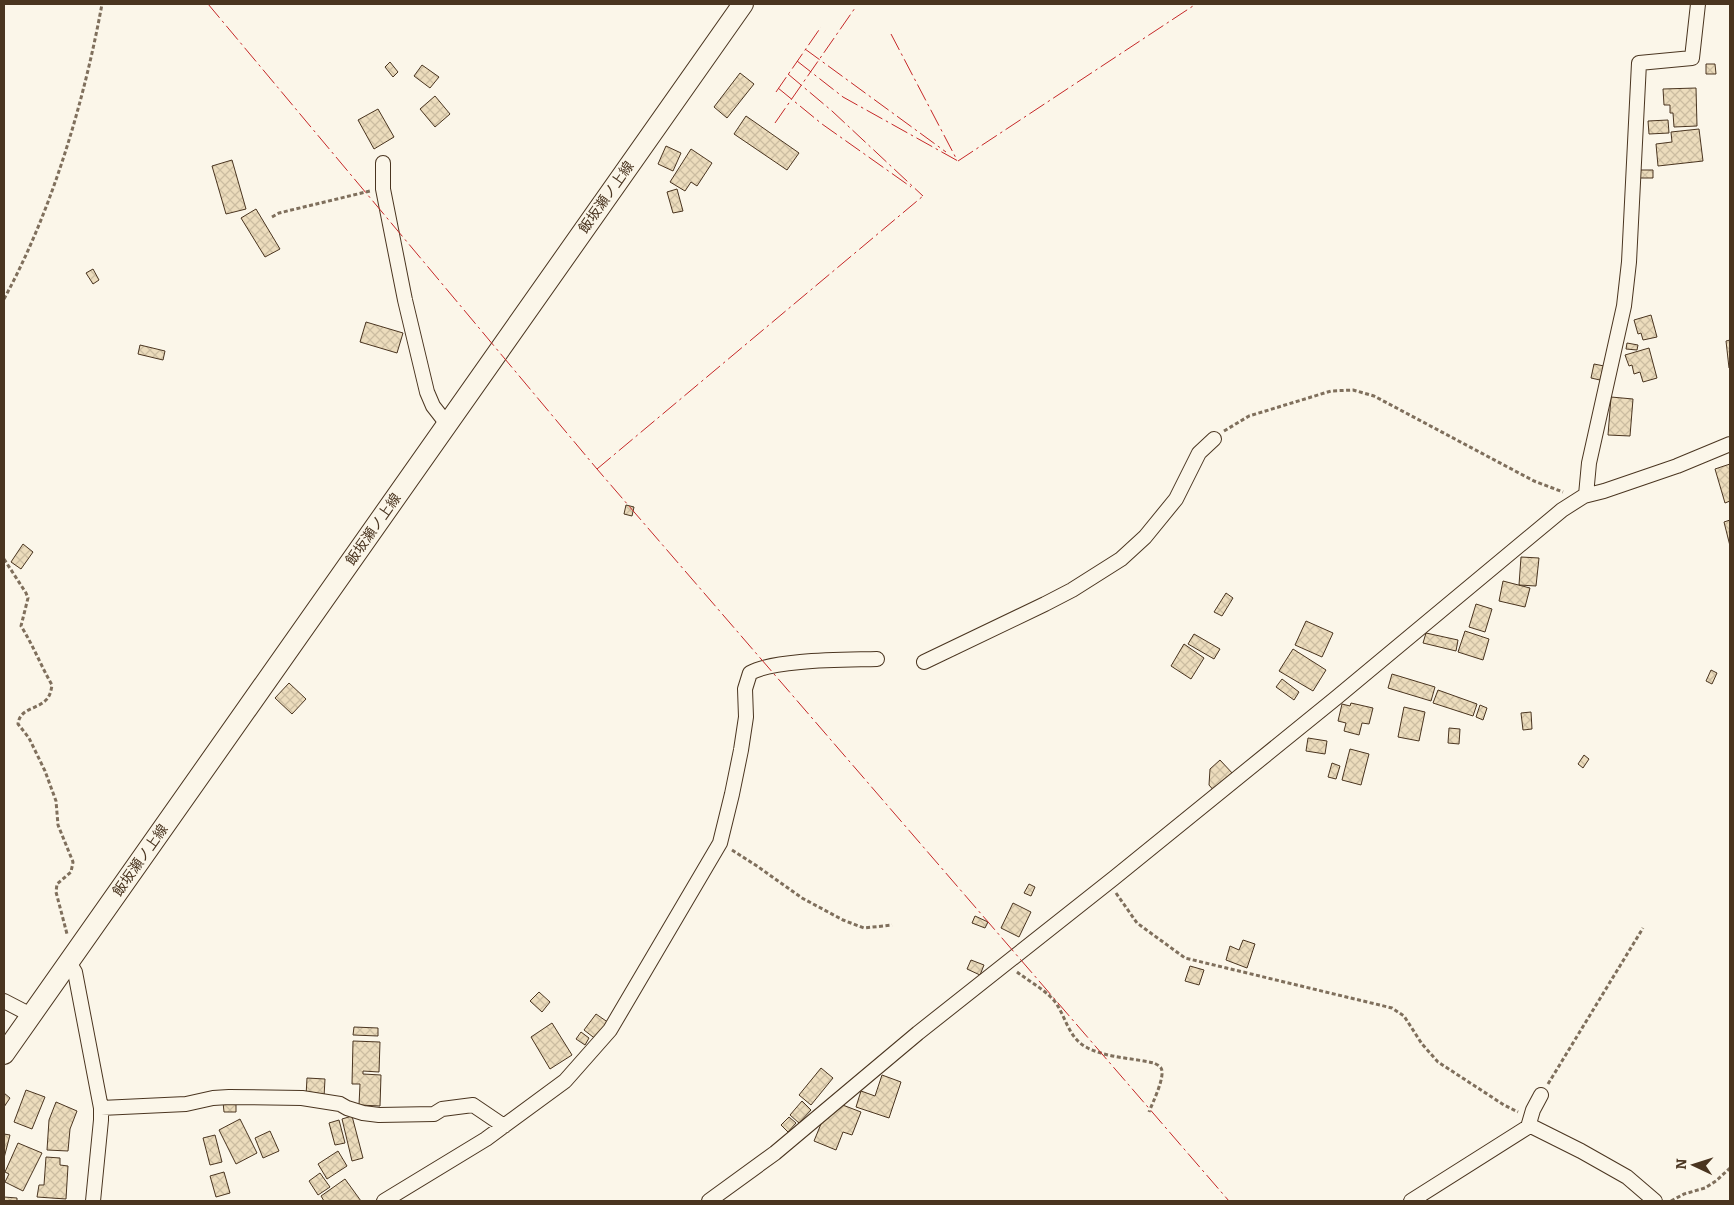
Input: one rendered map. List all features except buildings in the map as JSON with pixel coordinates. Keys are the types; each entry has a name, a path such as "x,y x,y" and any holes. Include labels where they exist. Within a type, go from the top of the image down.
{"main road":[{"name":"飯坂瀬ノ上線","path":"4,1054 743,4"}],"street":[{"path":"1580,498 1624,306 1629,262 1639,63 1692,58 1698,4"},
{"path":"383,163 383,188 405,300 427,392 433,406 447,424"},
{"path":"924,662 1072,590 1121,559 1145,537 1176,499 1199,453 1214,439"},
{"path":"710,1201 775,1153 918,1033 1109,883 1562,510 1580,498 1677,466 1730,444"},
{"path":"384,1201 486,1139 565,1081 610,1030 720,843 741,750 746,717 745,689 750,673 757,669 781,664 877,659"},
{"path":"73,955 101,1108 93,1201"},
{"path":"4,1001 31,1015"},
{"path":"1411,1201 1528,1127 1541,1095"},
{"path":"101,1108 186,1104 213,1098 288,1097 340,1104 363,1113 379,1115 434,1114 442,1109 473,1105 504,1126"},
{"path":"1530,1120 1626,1178 1655,1201"}],"path":[{"path":"4,299 32,239 69,142 102,4"},
{"path":"272,217 279,213 383,188"},
{"path":"1214,439 1226,429 1249,416 1331,391 1353,390 1374,396 1534,481 1580,498"},
{"path":"4,559 28,598 20,626 29,639 38,661 52,685 46,700 39,706 22,713 18,724 29,738 45,770 56,801 58,825 73,862 71,872 57,884 56,896 65,931 72,942 73,955"},
{"path":"720,843 757,866 802,898 843,920 864,928 892,925"},
{"path":"1109,883 1137,923 1185,958 1392,1008 1404,1016 1422,1044 1438,1062 1504,1106 1524,1115 1530,1120"},
{"path":"1541,1095 1643,928"},
{"path":"1007,963 1014,971 1050,997 1057,1005 1063,1020 1073,1035 1085,1047 1154,1063 1161,1068 1162,1077 1149,1112"},
{"path":"1671,1201 1684,1194 1705,1188 1730,1168"}],"power":[{"path":"208,4 597,469 1229,1201"},
{"path":"958,161 1196,4"},
{"path":"775,123 855,8"},
{"path":"776,92 821,27"},
{"path":"891,34 957,160"},
{"path":"805,49 946,152"},
{"path":"797,61 843,97 958,161"},
{"path":"788,74 832,111 923,196"},
{"path":"778,88 822,124 911,187"},
{"path":"597,469 923,196"}]}
